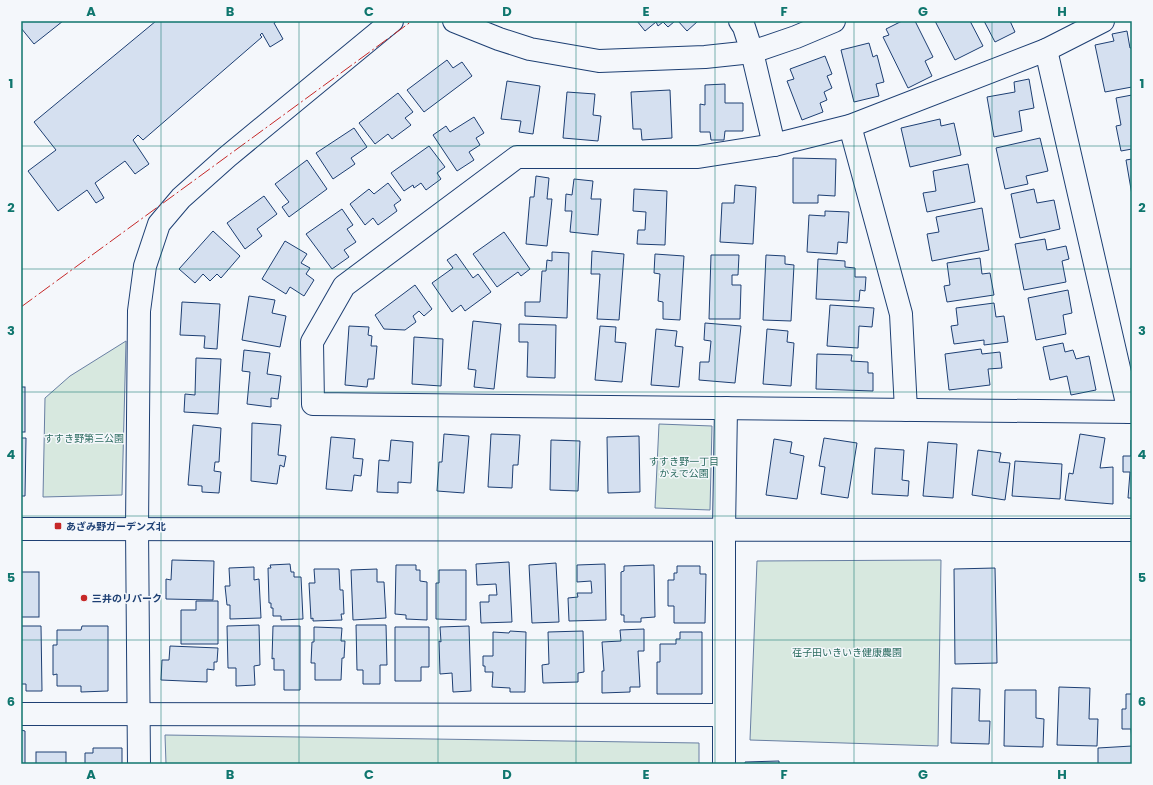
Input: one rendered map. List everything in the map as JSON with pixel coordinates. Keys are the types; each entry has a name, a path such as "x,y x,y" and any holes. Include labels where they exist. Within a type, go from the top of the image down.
{"street":[{"path":"139,764 137,528 139,311 145,266 160,224 180,198 227,157 392,21"},
{"path":"454,21 499,39 530,49 599,61 705,57 752,52 796,37 834,21"},
{"path":"740,21 744,27 752,52 774,145"},
{"path":"1046,50 1130,412 313,404 312,342 344,286 517,156 698,157 774,145 850,126 1046,50 1103,21"},
{"path":"850,126 901,314 906,410"},
{"path":"724,764 724,530 726,408"},
{"path":"21,529 1132,530"},
{"path":"21,714 724,715"}],"green space":[{"name":"すすき野第三公園","path":"126,341 122,495 43,497 45,398 70,376"},
{"name":"すすき野一丁目 かえで公園","path":"659,424 712,426 710,510 655,508"},
{"name":"荏子田いきいき健康農園","path":"941,560 938,746 750,740 757,561"},
{"path":"165,735 699,743 699,764 166,764"}],"building":[{"path":"21,21 63,21 34,44 21,28"},
{"path":"156,21 277,21 274,23 283,39 270,47 262,33 260,35 262,37 143,140 138,135 133,140 149,164 135,174 125,161 95,183 104,198 96,203 87,190 58,211 28,171 56,150 34,122"},
{"path":"637,21 675,21 668,27 663,22 658,26 656,22 645,31"},
{"path":"678,21 698,21 687,31"},
{"path":"902,21 915,21 933,57 925,61 932,76 908,88 883,37 889,35 886,29"},
{"path":"935,21 970,21 983,46 955,60"},
{"path":"984,21 1010,21 1015,32 995,42"},
{"path":"1127,31 1130,48 1132,48 1132,87 1105,92 1095,45 1114,41 1112,34"},
{"path":"869,43 873,57 877,55 884,82 876,84 879,96 854,102 841,50"},
{"path":"825,56 832,74 827,76 832,88 824,92 827,100 820,103 823,112 802,120 787,81 794,79 790,69"},
{"path":"447,60 453,68 462,62 472,76 424,112 407,90"},
{"path":"1029,79 1034,108 1019,111 1022,131 994,137 987,97 1015,92 1014,82"},
{"path":"507,81 540,86 533,134 519,132 521,121 501,119"},
{"path":"725,84 725,103 743,103 743,131 725,131 724,140 711,140 710,132 700,132 700,104 705,105 705,85"},
{"path":"670,90 672,138 642,140 641,129 633,129 631,92"},
{"path":"567,92 595,94 593,115 601,116 598,141 563,138"},
{"path":"398,93 413,112 405,118 411,125 392,139 388,134 375,144 359,123"},
{"path":"1132,95 1132,149 1121,151 1116,126 1121,125 1116,98"},
{"path":"474,117 484,133 476,138 480,145 469,152 474,160 457,171 433,135 446,126 450,132"},
{"path":"940,119 941,126 954,123 961,155 910,167 901,128"},
{"path":"354,128 367,147 351,158 355,164 333,179 316,153"},
{"path":"1040,138 1048,171 1026,176 1028,184 1005,189 996,148"},
{"path":"429,146 445,167 437,173 441,179 426,190 421,183 414,188 413,185 404,191 391,173"},
{"path":"793,158 836,159 835,196 818,195 818,203 793,203"},
{"path":"1132,159 1132,195 1126,160"},
{"path":"307,160 327,189 289,217 282,207 289,202 275,184"},
{"path":"968,164 975,202 927,212 923,193 936,191 933,171"},
{"path":"536,176 549,178 547,199 552,199 547,246 526,244 530,197 534,197"},
{"path":"574,179 593,181 591,199 601,199 598,235 570,232 572,211 565,211 566,194 572,195"},
{"path":"388,183 401,200 394,205 397,211 378,225 373,218 365,225 350,204 369,189 374,194"},
{"path":"735,185 756,187 753,244 720,242 722,203 734,203"},
{"path":"634,189 667,191 665,245 637,244 638,230 645,230 646,212 633,211"},
{"path":"1034,189 1037,203 1054,200 1060,229 1020,238 1011,194"},
{"path":"264,196 277,214 257,229 262,236 245,249 227,223"},
{"path":"982,208 989,250 932,261 927,234 939,232 936,217"},
{"path":"342,209 353,225 347,229 356,242 344,250 349,257 332,269 306,234"},
{"path":"825,211 849,212 847,243 838,242 837,254 807,252 809,215 825,216"},
{"path":"213,231 240,256 221,278 217,274 210,281 203,274 195,283 179,269"},
{"path":"504,232 530,269 521,276 518,272 497,287 473,254"},
{"path":"1045,239 1047,250 1066,246 1069,259 1062,261 1066,282 1024,290 1015,244"},
{"path":"285,241 307,254 301,263 310,268 306,274 314,280 304,296 290,287 286,294 262,279"},
{"path":"592,251 624,254 619,320 597,319 600,274 591,274"},
{"path":"552,252 569,253 567,318 525,316 525,302 540,302 542,271 546,271 547,260 552,261"},
{"path":"456,254 473,278 478,274 491,292 465,311 461,305 452,312 432,283 453,268 447,260"},
{"path":"655,254 684,256 680,320 663,319 663,302 658,301 660,274 654,273"},
{"path":"711,255 739,255 738,275 732,275 732,285 741,285 740,319 709,319"},
{"path":"766,255 785,256 785,264 794,265 791,321 763,320"},
{"path":"980,258 982,274 990,273 994,295 947,302 944,286 950,285 947,263"},
{"path":"818,259 845,261 845,267 855,268 855,277 866,277 865,291 860,290 859,301 816,299"},
{"path":"415,285 432,309 424,316 419,311 413,316 416,322 405,330 384,329 375,315"},
{"path":"1068,290 1072,313 1063,315 1066,334 1036,340 1028,298"},
{"path":"249,296 275,300 272,313 286,316 280,347 242,340"},
{"path":"182,302 220,304 217,349 204,348 205,336 180,335"},
{"path":"994,303 996,317 1004,316 1008,342 984,345 984,340 954,344 951,326 958,325 956,308"},
{"path":"830,305 874,308 872,327 859,326 858,348 827,346"},
{"path":"473,321 501,324 494,389 474,387 476,370 468,369"},
{"path":"705,323 741,326 735,383 699,380 700,362 709,362 711,341 704,340"},
{"path":"519,324 556,325 555,378 527,377 528,342 519,342"},
{"path":"349,326 369,327 368,335 372,336 371,346 377,346 374,379 368,379 367,387 345,385"},
{"path":"600,326 616,327 615,342 626,343 622,382 595,380"},
{"path":"656,329 677,331 675,346 683,347 679,387 651,385"},
{"path":"767,329 788,331 787,342 794,343 791,386 763,384"},
{"path":"414,337 443,339 441,386 412,384"},
{"path":"1063,343 1065,352 1073,350 1076,359 1089,356 1096,390 1071,395 1067,376 1050,380 1043,347"},
{"path":"981,349 982,354 1000,352 1002,368 988,369 990,385 949,390 945,354"},
{"path":"244,350 270,353 267,374 281,376 278,399 271,398 271,407 247,404 250,372 242,371"},
{"path":"817,354 852,355 851,361 868,362 868,373 873,373 873,391 816,389"},
{"path":"196,358 221,359 218,414 184,412 185,394 195,395"},
{"path":"21,387 25,387 25,432 21,432"},
{"path":"252,423 281,425 278,455 286,456 284,467 280,465 277,484 251,481"},
{"path":"193,425 221,428 219,462 215,462 214,471 221,472 219,493 202,492 202,486 188,485"},
{"path":"444,434 469,436 464,493 437,491 439,462 442,462"},
{"path":"491,434 520,435 518,465 513,465 512,488 488,487"},
{"path":"1080,434 1105,438 1100,468 1113,467 1113,504 1065,500 1069,473 1073,474"},
{"path":"639,436 640,492 608,493 607,437"},
{"path":"331,437 355,439 353,458 363,459 361,476 354,475 352,491 326,489"},
{"path":"21,438 26,438 25,496 21,496"},
{"path":"824,438 857,443 848,498 821,494 825,467 819,466"},
{"path":"774,439 792,442 790,453 804,456 797,499 766,495"},
{"path":"391,440 413,442 411,483 398,482 398,493 377,492 379,460 389,461"},
{"path":"551,440 580,441 578,491 550,490"},
{"path":"1131,440 1132,498 1128,498 1130,472 1123,472 1123,456 1131,456"},
{"path":"928,442 957,444 953,498 923,496"},
{"path":"875,448 904,450 902,480 909,481 908,496 872,494"},
{"path":"978,450 1001,453 999,462 1010,463 1005,500 972,495"},
{"path":"1015,461 1062,464 1060,499 1012,496"},
{"path":"172,560 214,561 213,600 166,599 166,579 171,580"},
{"path":"509,562 512,622 481,623 480,602 489,602 489,595 497,595 496,584 477,585 476,564"},
{"path":"556,563 559,622 532,623 529,565"},
{"path":"290,564 291,572 294,572 294,577 301,577 303,619 281,620 281,616 273,616 273,608 271,608 271,603 269,603 268,568 271,568 270,565"},
{"path":"605,564 606,620 569,621 568,598 578,597 577,593 592,593 591,581 577,582 577,565"},
{"path":"396,565 416,565 416,570 420,570 420,581 427,582 427,620 406,619 406,615 395,614"},
{"path":"654,565 655,617 641,618 641,622 624,622 624,615 621,615 621,572 624,571 624,566"},
{"path":"677,566 700,566 700,574 706,574 705,623 674,623 674,606 668,606 668,580 674,580 674,573 677,573"},
{"path":"254,567 254,580 259,579 261,618 230,619 230,605 227,605 225,586 230,586 229,568"},
{"path":"995,568 997,663 955,664 954,569"},
{"path":"314,569 339,569 340,590 343,590 344,614 341,614 342,620 313,621 313,618 311,619 309,583 315,583"},
{"path":"377,569 377,582 384,582 386,618 353,620 351,570"},
{"path":"439,570 466,570 466,620 436,619 436,583 439,583"},
{"path":"21,572 39,572 39,617 21,617"},
{"path":"196,601 218,601 218,644 181,644 181,610 196,610"},
{"path":"259,625 260,665 254,666 255,685 236,686 236,668 228,668 227,626"},
{"path":"356,625 386,625 387,665 380,665 380,684 363,684 363,670 357,670"},
{"path":"21,626 41,626 42,691 26,691 26,684 21,684"},
{"path":"82,626 108,626 108,691 81,692 81,686 57,686 57,674 53,675 53,645 57,645 57,630 81,630"},
{"path":"273,626 300,626 300,690 284,690 284,670 274,670 274,658 272,659"},
{"path":"469,626 471,691 453,692 452,673 440,674 440,627"},
{"path":"314,627 342,628 341,641 345,641 344,658 342,658 341,680 315,680 315,663 311,663 312,642 314,642"},
{"path":"395,627 429,627 429,667 421,667 421,681 395,681"},
{"path":"644,629 644,651 638,651 640,687 630,687 630,692 602,693 602,671 604,671 602,642 621,641 620,630"},
{"path":"510,631 526,632 525,692 510,692 510,688 492,687 493,672 485,672 485,666 483,666 483,656 493,656 493,632 509,633"},
{"path":"583,631 584,672 578,673 578,682 543,683 542,665 549,664 548,632"},
{"path":"680,632 702,632 702,694 657,694 657,662 660,662 660,644 676,644 676,639 680,639"},
{"path":"170,646 218,648 217,662 214,662 214,670 207,669 207,682 161,680 162,660 169,660"},
{"path":"1059,687 1090,688 1089,719 1098,719 1097,746 1057,745"},
{"path":"952,688 980,689 979,721 990,721 989,744 951,743"},
{"path":"1005,690 1036,690 1036,718 1044,719 1043,747 1004,746"},
{"path":"1126,694 1132,694 1132,741 1131,729 1122,729 1122,709 1126,709"},
{"path":"21,730 25,731 25,764 21,764"},
{"path":"1132,746 1132,764 1098,764 1098,748"},
{"path":"93,748 122,748 122,764 85,764 85,753 93,753"},
{"path":"36,752 66,752 66,764 36,764"},
{"path":"779,761 779,764 745,764 745,762"}],"power":[{"path":"21,307 412,21"}],"place":[{"name":"あざみ野ガーデンズ北","path":"58,526"},
{"name":"三井のリパーク","path":"84,598"}]}
